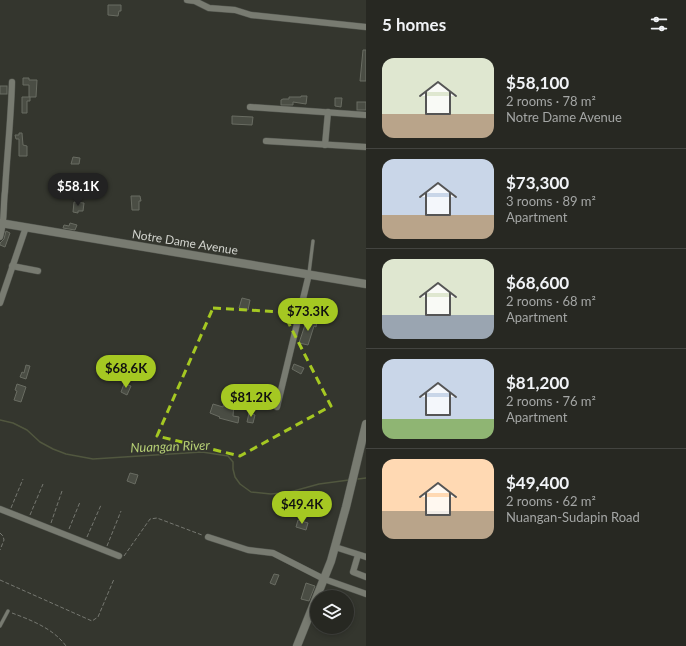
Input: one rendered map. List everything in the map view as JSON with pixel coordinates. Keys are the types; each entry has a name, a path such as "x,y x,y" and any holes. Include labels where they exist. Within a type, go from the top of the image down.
{"street":[{"path":"187,0 194,1 209,8 229,9 251,15 366,27"},
{"path":"0,237 12,113 12,82"},
{"path":"250,107 366,115"},
{"path":"325,145 328,112"},
{"path":"266,141 366,147"},
{"name":"Notre Dame Avenue","path":"2,224 366,284"},
{"path":"0,303 26,227"},
{"path":"12,266 38,271"},
{"path":"277,407 309,274"},
{"path":"297,646 335,547 366,424"},
{"path":"0,508 48,529 119,556"},
{"path":"208,537 248,550 273,553 324,579 366,594"},
{"path":"335,547 366,557"},
{"path":"358,555 353,572 366,577"}],"lane":[{"path":"309,274 313,241"},
{"path":"0,626 8,611"}],"path":[{"path":"10,512 23,479"},
{"path":"28,520 43,484"},
{"path":"48,529 62,491"},
{"path":"67,536 80,502"},
{"path":"85,543 101,505"},
{"path":"105,550 121,511"},
{"path":"119,556 127,554 132,543 150,518 157,518 208,537"},
{"path":"0,533 4,540 0,550"},
{"path":"0,580 92,621 98,617 114,579"},
{"path":"8,611 28,619 56,635 66,646"}],"highlighted area":[{"path":"213,308 283,312 331,406 240,456 157,436"}],"building":[{"path":"108,5 121,5 121,11 119,11 118,16 108,15"},
{"path":"363,50 366,50 366,81 360,81"},
{"path":"23,78 37,80 36,97 29,97 29,85 23,85"},
{"path":"0,86 7,86 7,94 0,94"},
{"path":"307,96 306,104 293,102 293,105 281,105 281,100 283,99"},
{"path":"22,97 30,97 30,101 27,101 27,113 22,113"},
{"path":"335,98 342,98 341,107 335,106"},
{"path":"357,102 366,102 366,110 357,110"},
{"path":"232,116 253,117 252,125 232,124"},
{"path":"19,133 22,133 23,145 27,146 27,156 19,156 19,139 16,139 15,135 19,135"},
{"path":"73,157 80,158 79,164 71,164"},
{"path":"131,196 140,196 141,201 139,201 139,210 132,210"},
{"path":"74,202 84,203 83,211 78,211 78,213 73,212"},
{"path":"70,223 77,225 75,230 63,228 64,225 69,226"},
{"path":"6,231 10,233 5,247 0,245 0,243 4,239"},
{"path":"242,298 250,300 248,310 239,308"},
{"path":"328,300 333,301 331,311 326,310"},
{"path":"307,319 317,321 308,345 299,343"},
{"path":"294,364 304,368 301,374 292,369"},
{"path":"26,365 30,366 26,379 20,377 22,372 24,373"},
{"path":"17,384 26,387 21,402 14,400 17,391 15,390"},
{"path":"124,384 131,386 127,395 121,392"},
{"path":"224,402 234,404 233,416 239,417 238,423 219,418 220,417 210,413 213,404 223,407"},
{"path":"249,413 255,415 253,423 247,422"},
{"path":"130,473 138,475 135,484 127,481"},
{"path":"298,520 308,523 306,530 296,527"},
{"path":"274,574 279,575 275,585 270,583"},
{"path":"306,583 315,586 313,590 310,590 309,601 301,599"}],"waterway":[{"name":"Nuangan River","path":"0,420 13,423 27,430 40,442 53,449 66,454 93,459 202,452 228,456 233,462 235,477 240,484 251,492 271,494 290,492 319,484 349,480"},
{"name":"Nuangan River","path":"358,479 366,478"}]}
